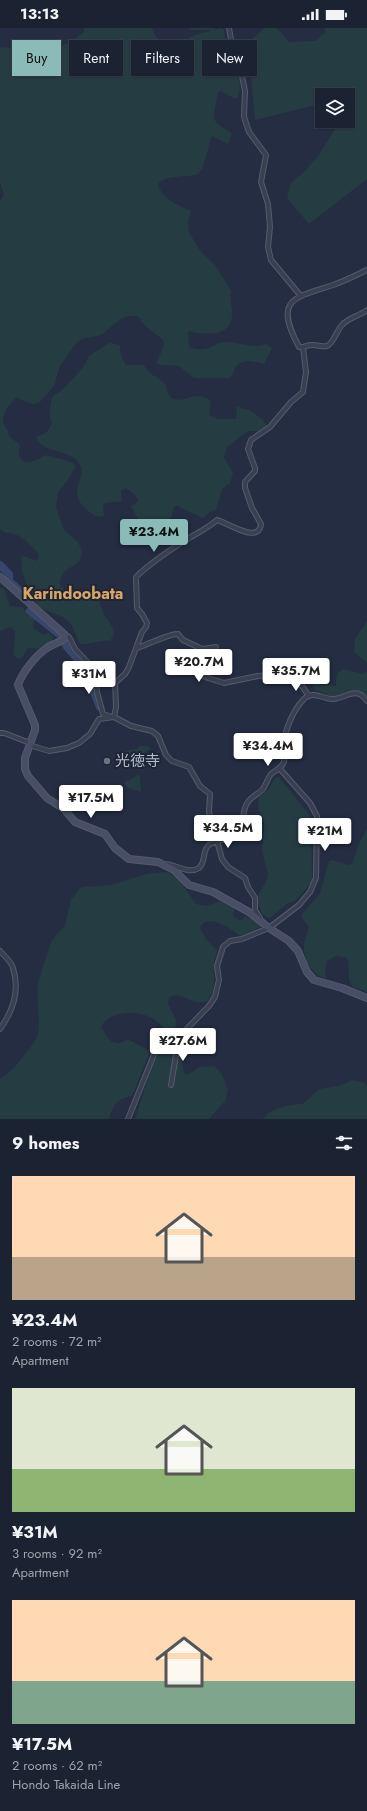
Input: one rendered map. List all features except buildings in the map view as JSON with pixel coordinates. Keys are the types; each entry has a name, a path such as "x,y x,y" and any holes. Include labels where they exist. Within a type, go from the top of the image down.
{"main road":[{"path":"0,577 63,638 46,648 39,655 21,678 18,685 35,725 24,764 25,769 28,776 46,798 64,809 75,822 105,834 115,848 130,859 154,861 164,864 174,870 189,885 213,892 249,912 269,928 289,941 298,952 306,972 314,980 355,992 367,998"}],"street":[{"path":"229,28 234,57 242,76 245,91 244,117 249,132 266,155 261,182 268,204 270,227 268,247 271,260 300,295"},
{"path":"367,270 335,284 300,295 294,299 287,315 292,332 300,347 312,344 327,346 331,344 346,322 367,310"},
{"path":"113,717 116,707 115,682 125,674 129,667 142,632 147,623 137,608 136,577 143,570 190,538 208,528 217,520 243,532 255,532 261,527 245,488 245,482 255,471 248,449 251,440 270,427 291,402 303,392 306,372 303,347"},
{"path":"137,648 173,633 178,634 183,640 202,649 216,647 205,657 205,677 224,683 258,676 283,674 298,679 309,696"},
{"path":"63,638 69,637 75,649 95,670 97,692 103,714 131,726 152,731 158,736 166,755 172,761 189,767 200,786 210,794 208,812 216,840 226,864 245,878 254,898 255,910 262,922"},
{"path":"164,864 172,864 189,870 198,868 204,860 206,848 216,840 234,836 239,832 243,826 245,807 248,800 262,790 271,774 280,769 284,760 285,738 288,724 303,699 316,694 335,699 348,694 356,693 363,696 367,701"},
{"path":"0,733 49,751 67,748 79,743 90,734 98,719 113,717"},
{"path":"128,1119 155,1052 160,1046 173,1043 216,997 219,980 217,966 223,947 230,941 242,939 269,928 299,905 310,892 316,878 317,816 310,803 280,769"},
{"path":"0,950 13,967 16,992 9,1014 0,1029"},
{"path":"171,1084 176,1055 173,1043"}],"shaded area":[{"path":"84,28 152,28 159,40 131,40 131,76 194,76 194,40 187,40 194,35 213,30 191,30 189,28 215,28 215,30 221,28 224,30 225,40 202,40 202,76 238,76 240,86 237,98 233,98 221,91 218,92 214,115 214,119 219,125 232,133 228,144 212,136 202,169 197,175 166,179 158,184 163,194 167,198 175,204 191,211 188,221 189,232 200,251 215,265 231,291 230,297 232,316 230,323 226,328 215,333 208,334 188,331 189,347 206,349 220,343 230,342 251,346 266,344 272,348 264,364 251,361 240,363 228,378 194,378 179,366 162,365 156,363 161,353 164,343 163,340 144,325 138,316 129,316 122,318 101,335 82,339 76,343 60,366 54,386 40,402 34,404 28,403 16,397 6,409 3,419 4,425 9,436 20,445 19,454 21,459 27,462 40,459 46,455 71,462 76,466 58,493 56,507 64,530 78,542 82,551 79,561 67,569 63,574 60,585 72,596 86,598 97,596 105,616 113,628 114,635 110,641 80,644 71,624 63,617 38,607 29,589 22,570 21,557 24,556 37,561 39,555 35,549 15,534 4,532 0,529 0,201 4,195 0,182 0,47 12,48 12,76 61,76 61,46 69,43 69,76 123,76 123,40 73,40 84,32"},
{"path":"264,28 277,28 289,42 315,41 326,32 325,28 367,28 367,179 309,224 287,198 291,183 303,173 318,156 336,128 355,128 355,88 315,88 315,105 255,120 251,76 257,76 257,40 251,40"},
{"path":"110,342 120,346 121,356 126,365 144,365 150,373 165,384 172,398 180,400 195,396 205,397 211,401 209,415 218,419 236,419 237,406 255,413 268,427 262,431 248,431 227,447 224,457 233,473 230,483 222,489 216,510 210,512 203,518 174,506 171,518 144,529 131,506 139,501 136,496 126,488 121,491 122,501 105,503 103,506 104,516 95,516 86,510 78,497 77,490 82,469 77,460 65,453 44,446 36,437 46,433 52,424 49,413 52,397 61,391 82,369 89,356"},
{"path":"0,587 4,589 10,606 22,607 35,619 33,628 44,635 49,633 54,637 45,649 28,648 21,659 13,656 15,631 10,627 0,631"},
{"path":"367,622 367,663 354,652 355,638"},
{"path":"344,669 361,674 367,672 367,695 352,691 332,697 314,689 312,686 315,683 336,686 337,676 339,672"},
{"path":"139,746 151,748 136,760 128,758 124,751 137,749"},
{"path":"137,775 140,776 141,792 126,787 124,782"},
{"path":"279,777 311,817 312,882 295,901 288,903 268,918 262,914 256,898 266,882 268,875 262,850 264,822 258,807 259,797 268,790 275,778"},
{"path":"367,829 367,992 353,987 349,981 348,960 345,957 336,956 327,961 325,968 326,978 317,975 310,967 304,949 305,938 309,927 302,918 302,914 320,893 329,861 332,860 349,865 352,864 360,842"},
{"path":"167,872 179,879 196,904 206,906 219,901 233,906 235,908 233,916 241,921 245,916 262,926 242,937 228,927 217,922 211,921 202,924 200,928 203,934 217,950 214,963 213,991 208,1000 204,1002 195,1002 178,996 169,997 168,1004 176,1020 175,1034 171,1035 149,1017 134,1013 112,1016 101,1026 108,1038 113,1042 120,1043 129,1040 150,1051 132,1096 123,1098 116,1103 109,1119 0,1119 0,1079 14,1068 34,1043 39,1030 37,988 52,940 65,925 71,900 80,888 83,887 111,885 147,874"},
{"path":"169,1047 182,1051 184,1073 187,1075 200,1067 214,1066 222,1074 228,1090 225,1101 209,1119 135,1119 156,1053"},
{"path":"352,1080 363,1082 367,1086 367,1119 263,1119 275,1109 303,1104 319,1089 342,1085"}],"waterway":[{"path":"0,565 9,574 9,581 19,590"},
{"path":"30,611 60,635 67,647 80,662 84,662 90,667 95,681 94,692 100,707"}],"place":[{"name":"光徳寺","path":"107,761"}],"district":[{"name":"Karindoobata","path":"73,593"}]}
